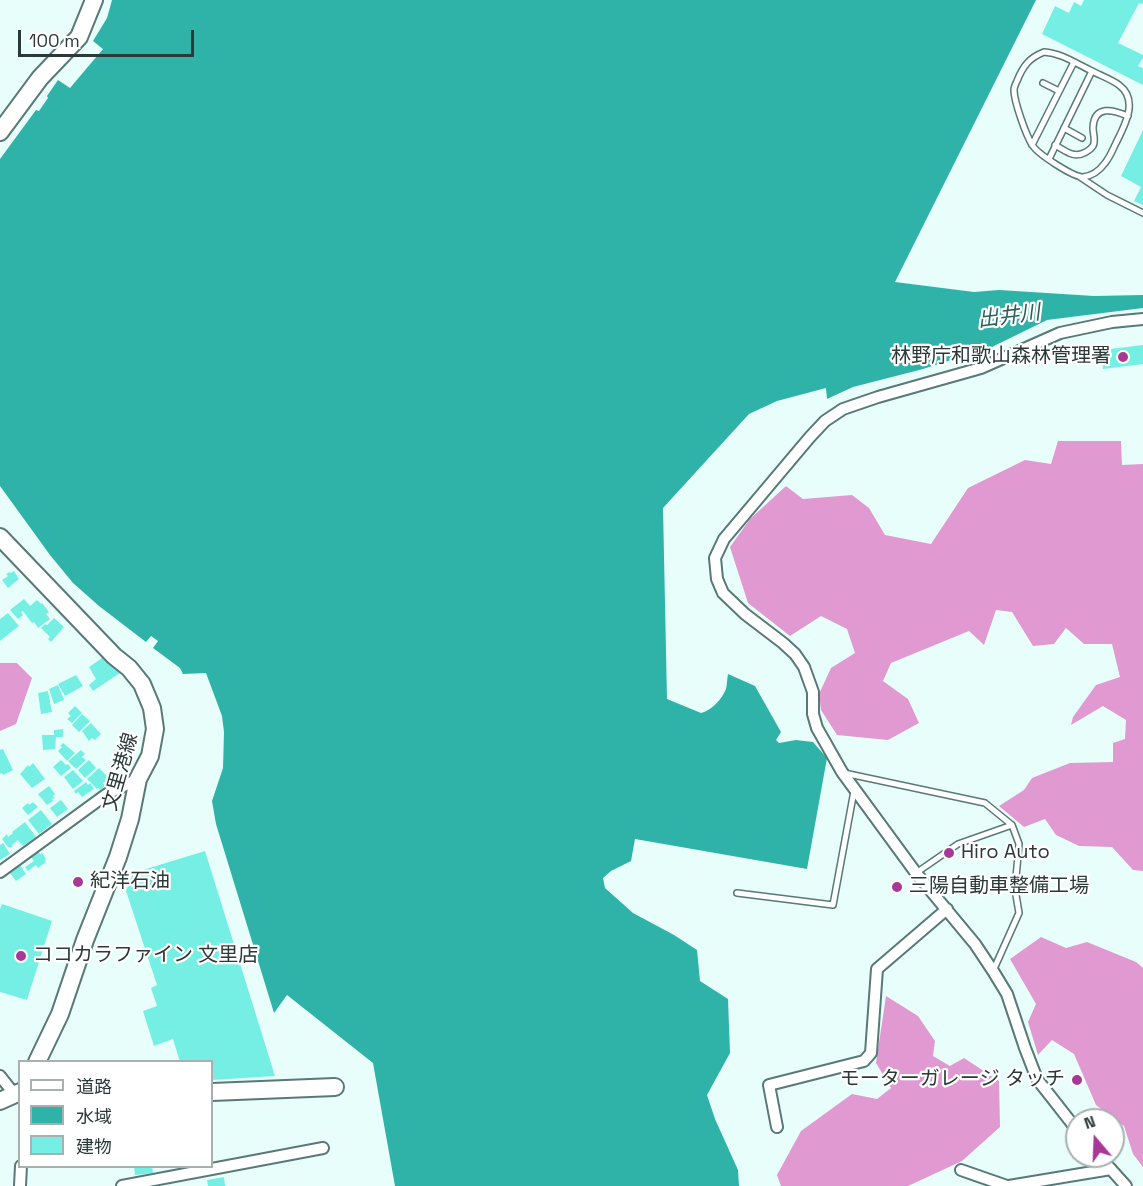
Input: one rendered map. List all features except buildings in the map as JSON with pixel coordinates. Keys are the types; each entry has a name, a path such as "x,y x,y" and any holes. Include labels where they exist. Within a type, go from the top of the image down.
{"main road":[{"path":"0,132 40,78 79,37 94,0"},
{"name":"文里港線","path":"0,537 142,684 152,708 155,729 150,756 138,779 130,819 118,857 85,940 60,1014 37,1060"},
{"path":"213,1092 335,1087"}],"street":[{"path":"1065,1115 1037,1079 1007,994 993,971 975,944 916,873 854,789 817,728 813,714 813,692 804,667 783,643 745,614 723,593 717,579 716,558 724,539 818,429 843,409 981,368 1060,333 1112,322 1143,319"},
{"path":"0,872 107,794 138,779"},
{"path":"777,1127 769,1084 864,1062 871,1053 877,969 947,909"},
{"path":"0,1076 11,1096"},
{"path":"122,1186 323,1148"},
{"path":"20,1186 21,1168"},
{"path":"961,1170 1008,1186 1111,1169 1126,1186"}],"lane":[{"path":"1080,177 1089,176 1107,161 1128,116 1129,103 1126,93 1119,85 1074,62 1053,53 1044,52 1033,56 1025,64 1014,89 1020,116 1033,148 1107,195 1143,213"},
{"path":"1032,145 1074,62"},
{"path":"1048,159 1092,71"},
{"path":"1043,83 1059,91"},
{"path":"1056,145 1076,156 1083,154 1093,146 1093,126 1099,113 1111,110 1128,116"},
{"path":"1064,128 1082,138"},
{"path":"843,772 985,802 1012,825 1019,844 1015,888 1019,913 993,971"},
{"path":"738,892 833,905 854,789"},
{"path":"916,873 958,844 1012,825"}],"shaded area":[{"path":"1058,441 1121,441 1122,465 1143,464 1143,871 1133,870 1112,847 1079,846 1056,835 1045,819 1024,827 999,806 1024,790 1032,778 1070,763 1113,762 1113,743 1125,739 1126,720 1103,706 1071,725 1073,717 1096,685 1120,677 1112,644 1084,644 1066,628 1054,644 1033,646 1012,612 996,610 984,645 969,631 891,663 883,681 908,699 919,723 888,740 837,735 821,710 819,694 831,668 855,653 847,629 821,616 790,636 748,603 730,547 750,519 786,486 803,499 852,495 869,508 885,535 931,544 968,488 1025,460 1051,464"},
{"path":"0,663 17,663 32,678 16,724 0,731"},
{"path":"1041,937 1066,948 1087,942 1136,962 1143,968 1143,1167 1133,1154 1125,1129 1125,1108 1100,1108 1096,1105 1074,1054 1052,1040 1038,1055 1028,1022 1036,1004 1010,959"},
{"path":"886,996 918,1016 935,1041 933,1056 950,1066 964,1058 999,1081 1000,1127 962,1161 908,1186 781,1186 777,1175 801,1131 852,1094 877,1099 891,1088 876,1063"}],"water":[{"name":"出井川","path":"112,0 1036,0 895,282 974,292 999,290 1094,296 1143,295 1143,308 1047,320 992,347 923,369 853,387 827,399 826,388 777,401 749,414 663,508 667,699 701,713 705,712 722,697 726,689 728,674 755,686 781,732 776,740 779,743 796,740 813,742 827,758 807,869 635,839 631,861 611,871 603,878 605,888 633,913 697,950 700,981 728,999 730,1053 707,1095 738,1170 739,1186 395,1186 373,1063 287,995 274,1013 216,824 212,801 223,768 224,732 222,716 206,673 183,674 180,668 153,648 158,641 151,636 146,642 73,583 0,486 0,159 36,110 39,111 58,80 70,88 103,49 93,41 107,18"}],"place":[{"name":"林野庁和歌山森林管理署","path":"1123,357"},
{"name":"Hiro Auto","path":"949,853"},
{"name":"紀洋石油","path":"78,882"},
{"name":"三陽自動車整備工場","path":"897,887"},
{"name":"ココカラファイン 文里店","path":"21,956"},
{"name":"モーターガレージ タッチ","path":"1077,1080"}]}
